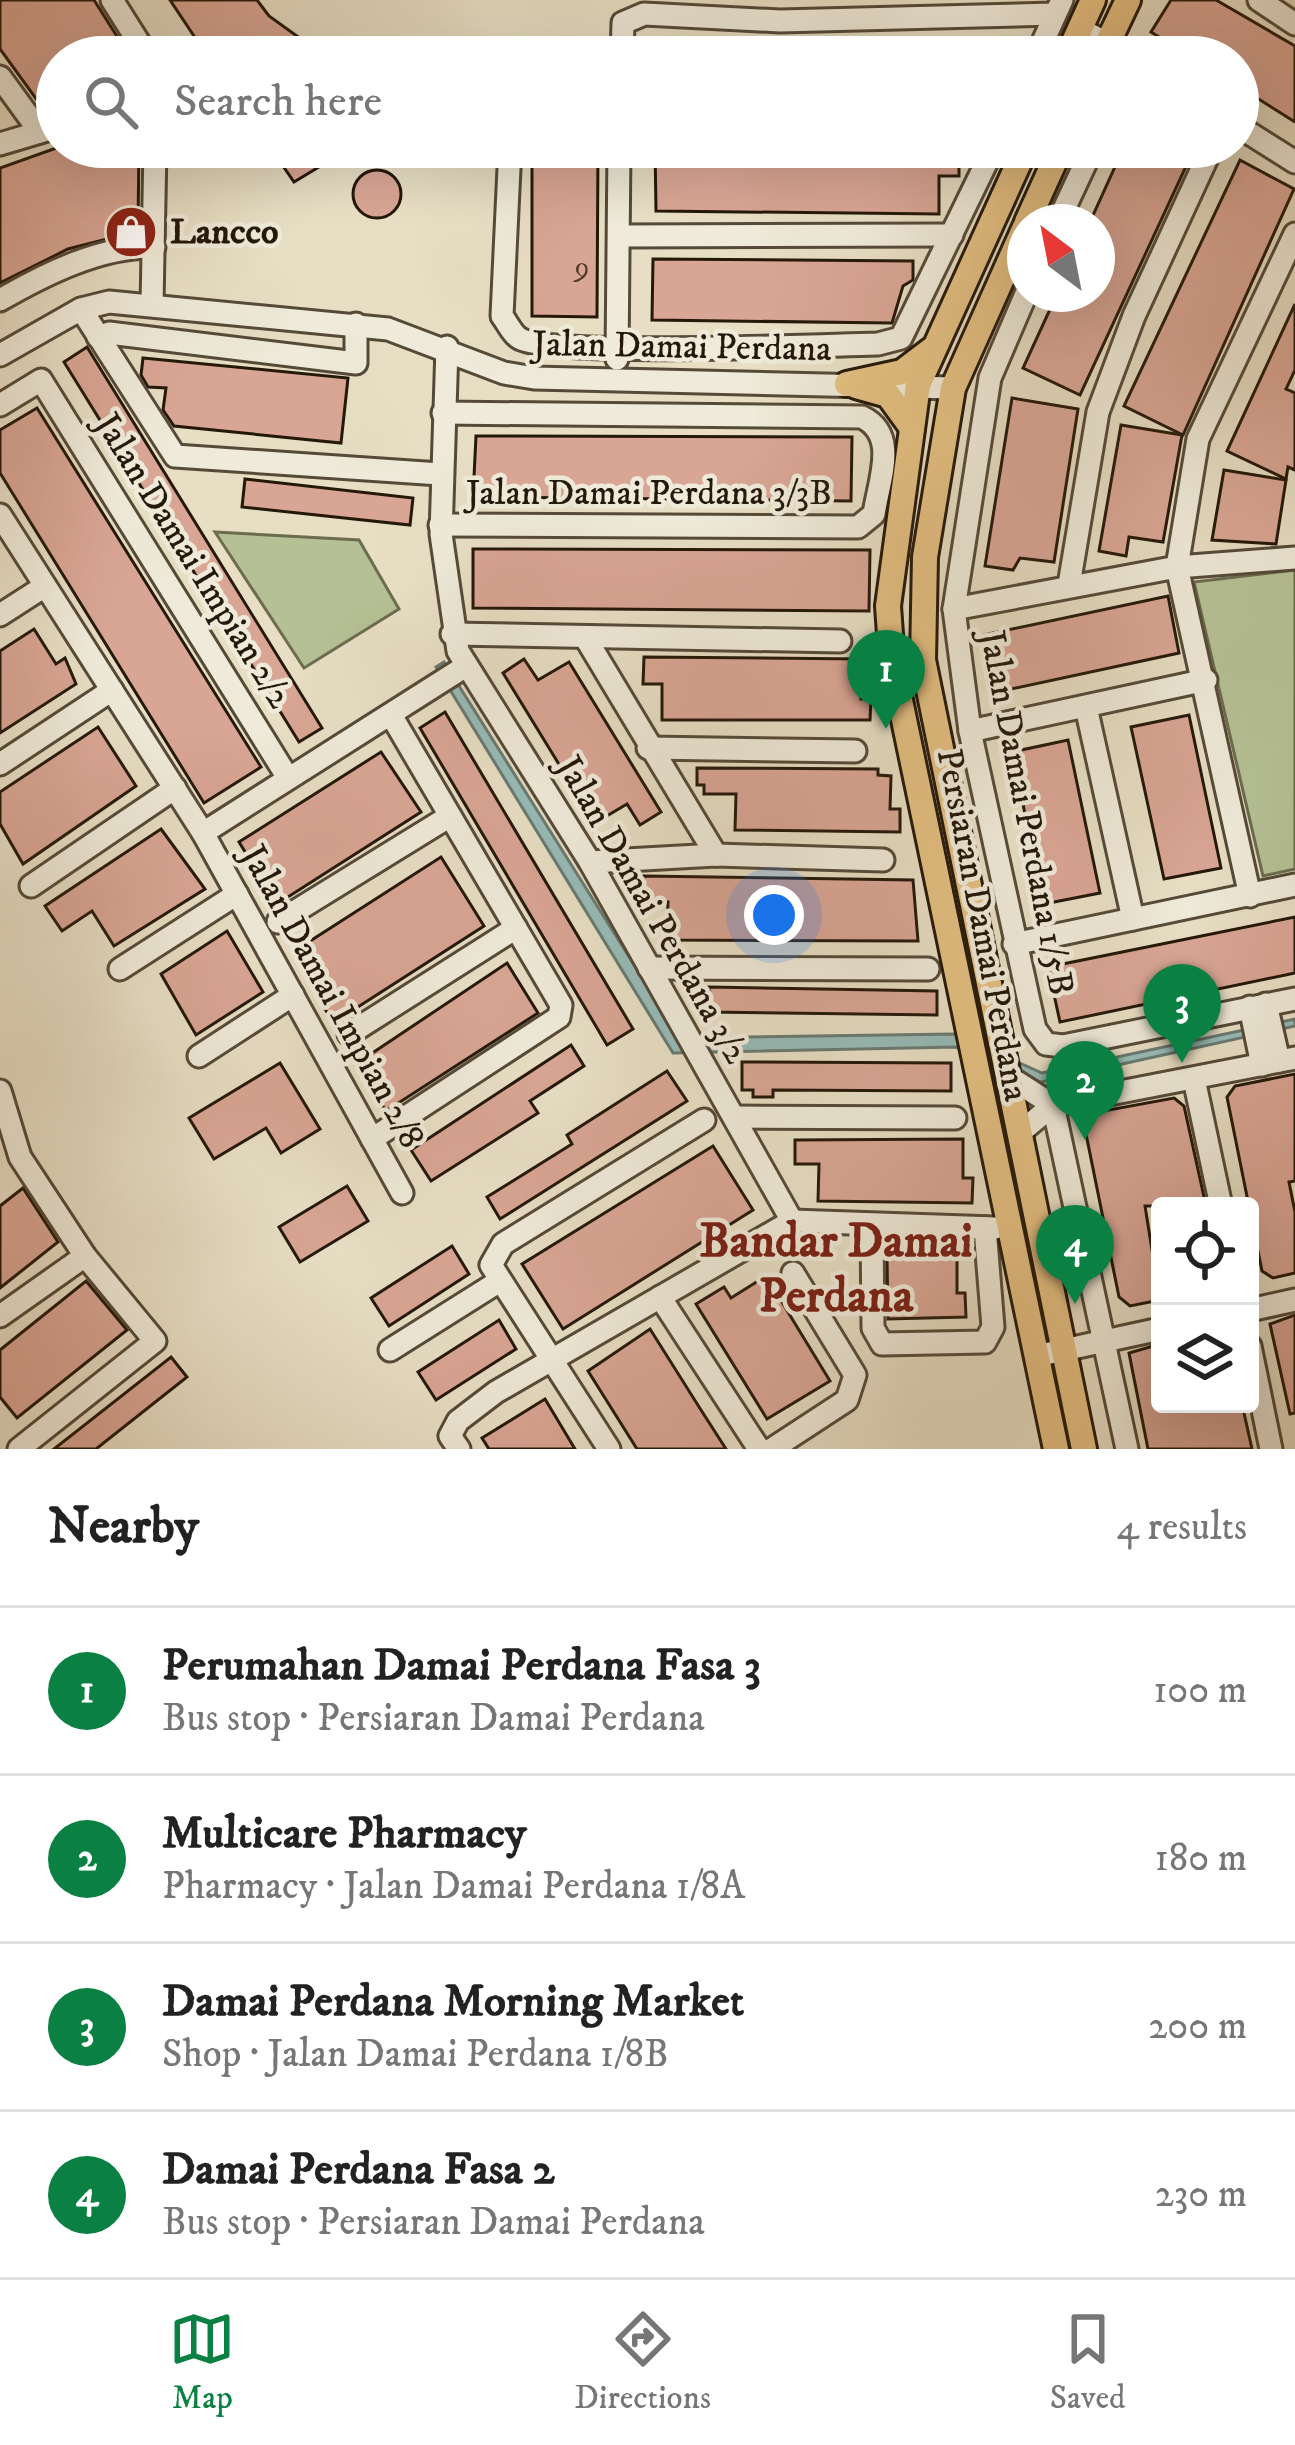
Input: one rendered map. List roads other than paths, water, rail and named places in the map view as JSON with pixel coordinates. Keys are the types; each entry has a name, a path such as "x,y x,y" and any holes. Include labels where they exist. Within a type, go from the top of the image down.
{"main road":[{"path":"1077,36 1093,0"},
{"path":"1111,36 1128,0"},
{"name":"Persiaran Damai Perdana","path":"1017,168 918,385 888,606 892,662 996,1228 1036,1356 1056,1449"},
{"name":"Persiaran Damai Perdana","path":"1035,204 1051,168"},
{"name":"Persiaran Damai Perdana","path":"1007,267 953,388 925,557 923,660 1084,1449"},
{"path":"847,384 902,372 938,343"},
{"path":"847,384 888,395 912,428"}],"street":[{"path":"112,0 135,36"},
{"path":"1267,2 1295,24"},
{"path":"623,36 623,23 644,14 1059,7 1046,36"},
{"path":"1080,29 1089,36"},
{"path":"0,77 36,115"},
{"path":"0,144 36,133"},
{"path":"1259,139 1295,162"},
{"path":"152,304 155,168"},
{"path":"509,168 502,316 518,338 534,343 617,348 891,343 909,331 984,168"},
{"path":"617,378 619,168"},
{"path":"1066,204 1083,168"},
{"path":"1069,585 1097,412 1134,316 1202,168"},
{"path":"1250,896 1206,680 1177,567 1198,439 1295,234"},
{"path":"619,236 952,235"},
{"path":"0,300 44,274 134,247 154,247"},
{"name":"Jalan Damai Perdana","path":"0,355 81,309 109,302 356,324 447,347 519,376 953,388"},
{"path":"81,309 175,456 440,474"},
{"name":"Jalan Damai Perdana 1/5B","path":"1018,312 990,378 954,609 970,731 1035,1029 1046,1043 1063,1046 1261,1019"},
{"path":"98,337 109,333 356,362 356,324"},
{"name":"Jalan Damai Perdana 3/2","path":"447,347 440,525 453,674 590,862 792,1221"},
{"name":"Jalan Damai Impian 2/2","path":"0,405 41,380 288,778"},
{"name":"Jalan Damai Perdana 3/3B","path":"440,525 858,526 874,514 885,442 877,425 862,417 443,413"},
{"name":"Jalan Damai Impian 2/8","path":"0,515 203,833 402,1193"},
{"path":"954,609 1069,585 1294,551"},
{"path":"0,615 45,586"},
{"path":"452,634 840,641"},
{"path":"585,638 716,855"},
{"path":"203,833 453,674"},
{"path":"970,731 1206,680"},
{"path":"0,764 112,690"},
{"path":"1086,707 1133,920"},
{"path":"372,1138 559,1017 561,1005 391,715"},
{"path":"649,748 855,751"},
{"path":"31,886 175,788"},
{"path":"278,922 450,816"},
{"path":"590,862 716,855 883,860"},
{"path":"1014,944 1295,885"},
{"path":"120,969 237,893"},
{"path":"349,1034 516,928"},
{"path":"649,968 928,969"},
{"path":"200,1056 293,995"},
{"path":"1022,1131 1053,1106 1279,1061 1261,1019 1295,999"},
{"path":"1009,1077 1053,1106 1126,1449"},
{"path":"1194,1079 1219,1197"},
{"path":"0,1091 20,1157 85,1256 155,1341 19,1449"},
{"path":"734,1117 955,1118"},
{"path":"390,1350 495,1274 503,1244 704,1120"},
{"path":"0,1173 20,1157"},
{"path":"454,1443 470,1412 552,1358 792,1221 872,1228 996,1228 993,1327 985,1342 882,1344 872,1328 872,1228"},
{"path":"0,1316 85,1256"},
{"path":"772,1449 847,1400 855,1388 855,1375 793,1273"},
{"path":"495,1274 609,1449"},
{"path":"660,1297 759,1449"},
{"path":"1259,1308 1295,1300"},
{"path":"1036,1356 1151,1331"},
{"path":"1259,1390 1271,1449"}],"water":[{"path":"444,662 680,1038 954,1034 1042,1073 1295,1019 1295,1026 1032,1084 956,1047 673,1053 436,667"}],"place":[{"name":"Lancco","path":"131,232"},
{"name":"Perumahan Damai Perdana Fasa 3","path":"886,729"},
{"name":"Damai Perdana Morning Market","path":"1182,1063"},
{"name":"Multicare Pharmacy","path":"1085,1140"},
{"name":"Damai Perdana Fasa 2","path":"1075,1304"}],"district":[{"name":"Bandar Damai Perdana","path":"836,1270"}]}
